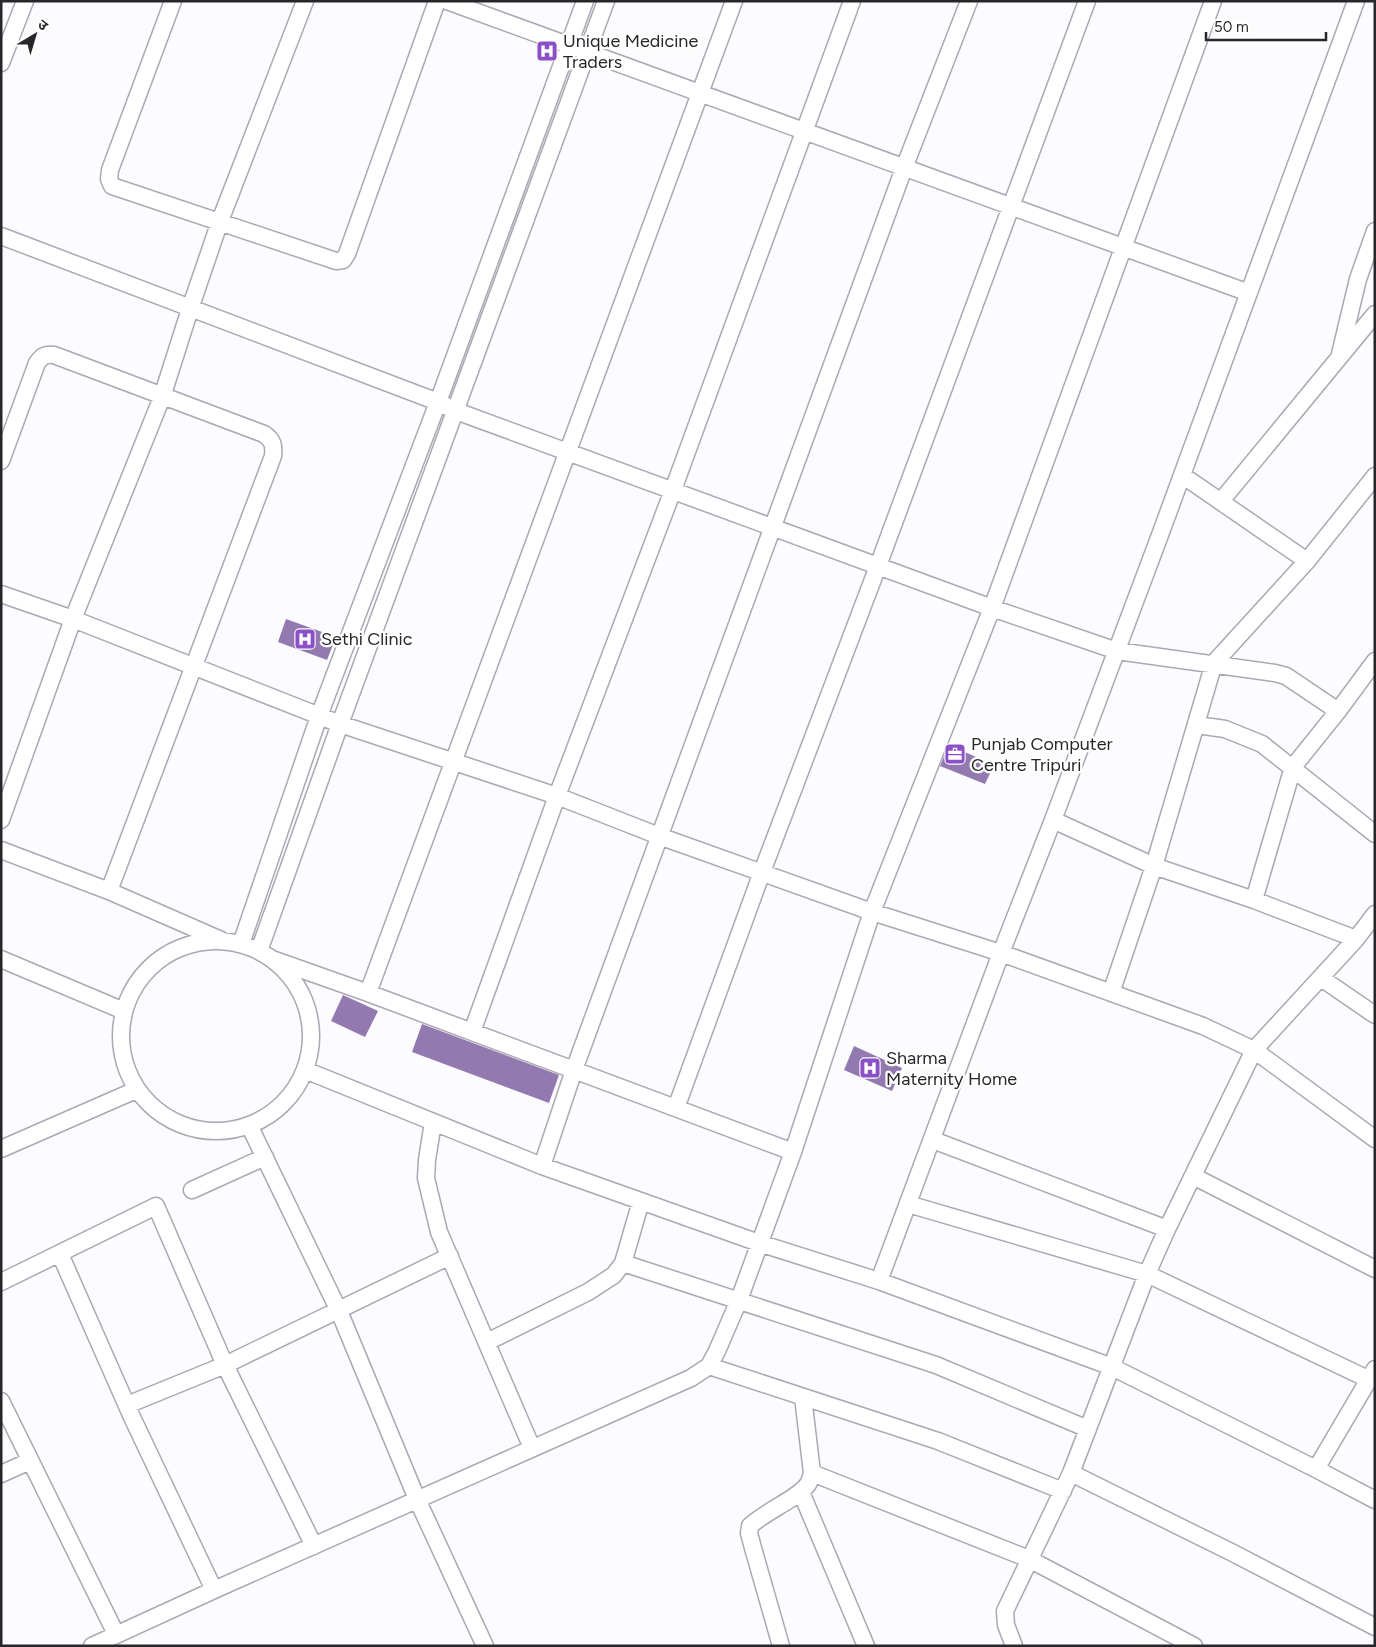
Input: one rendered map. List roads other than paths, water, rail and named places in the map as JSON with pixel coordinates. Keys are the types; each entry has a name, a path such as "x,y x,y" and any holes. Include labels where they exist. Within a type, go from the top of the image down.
{"street":[{"path":"1,63 25,1"},
{"path":"173,1 110,170 109,179 112,186 336,261 343,260 347,254 437,1"},
{"path":"1,820 73,619 162,397 220,221 305,1"},
{"path":"447,1 1249,293"},
{"path":"241,944 319,716 438,402 585,1"},
{"path":"266,955 340,724 606,1"},
{"path":"368,993 455,762 734,1"},
{"path":"472,1032 852,1"},
{"path":"542,1166 574,1070 904,168 969,1"},
{"path":"676,1108 762,872 878,566 1087,1"},
{"path":"92,1646 691,1378 709,1366 739,1300 793,1152 872,912 992,608 1214,1"},
{"path":"879,1281 1182,475 1356,1"},
{"path":"1338,359 1358,279 1375,231"},
{"path":"1,236 438,402 456,411 992,608 1116,651 1214,663 1286,676 1338,711"},
{"path":"1221,501 1375,314"},
{"path":"1,461 38,363 42,357 47,355 54,355 264,434 271,439 274,446 272,456 109,891"},
{"path":"1182,475 1307,561"},
{"path":"1111,993 1154,866 1214,663 1307,561 1375,476"},
{"path":"1,594 73,619 340,724 558,796 660,836 872,912 1001,953 1203,1026 1254,1050 1375,1139"},
{"path":"1254,900 1293,767 1338,711 1375,660"},
{"path":"1196,725 1225,729 1262,744 1375,834"},
{"path":"1053,820 1154,866 1254,900 1356,939"},
{"path":"1,850 109,891 223,940 241,944 793,1152"},
{"path":"1014,1646 1006,1625 1005,1611 1071,1473 1147,1274 1254,1050 1356,939 1375,914"},
{"path":"223,940 190,944 160,958 138,981 124,1011 121,1040 127,1068 136,1090 162,1114 189,1127 219,1130 249,1125 273,1113 292,1094 305,1070 311,1044 310,1017 300,991 284,969 266,955"},
{"path":"1,959 124,1011"},
{"path":"1321,978 1375,1015"},
{"path":"305,1070 542,1166 759,1243 879,1281 1112,1367 1375,1500"},
{"path":"1,1149 136,1090"},
{"path":"433,1122 426,1178 439,1232 532,1448"},
{"path":"249,1125 339,1311 417,1499 485,1646"},
{"path":"933,1140 1167,1230"},
{"path":"192,1190 265,1157"},
{"path":"1193,1176 1375,1269"},
{"path":"487,1342 588,1292 614,1275 623,1262 641,1201"},
{"path":"908,1204 1147,1274 1372,1375 1316,1469"},
{"path":"1,1282 156,1206 225,1365 314,1546"},
{"path":"60,1254 127,1405 214,1590"},
{"path":"127,1405 225,1365 450,1256"},
{"path":"623,1262 936,1365 1088,1429"},
{"path":"709,1366 938,1441 1063,1491"},
{"path":"781,1646 749,1533 750,1526 756,1520 801,1492 809,1484 812,1473 803,1397"},
{"path":"1,1401 116,1634"},
{"path":"1,1474 30,1461"},
{"path":"812,1473 1029,1559 1194,1646"},
{"path":"1071,1473 1233,1553 1375,1627"},
{"path":"801,1492 866,1646"}],"place":[{"name":"Unique Medicine Traders","path":"547,51"},
{"name":"Sethi Clinic","path":"305,639"},
{"name":"Punjab Computer Centre Tripuri","path":"955,754"},
{"name":"Sharma Maternity Home","path":"870,1068"}]}
